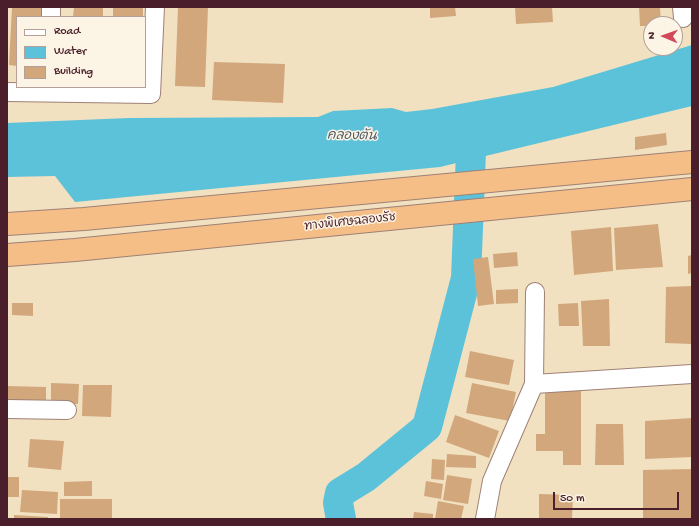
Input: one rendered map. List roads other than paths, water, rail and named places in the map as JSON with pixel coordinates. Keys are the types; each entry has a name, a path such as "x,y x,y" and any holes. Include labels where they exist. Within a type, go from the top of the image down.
{"highway":[{"path":"7,224 100,217 692,162"},
{"name":"ทางพิเศษฉลองรัช","path":"7,255 75,250 692,189"}],"street":[{"path":"7,92 48,90 151,94 155,7"},
{"path":"485,519 492,482 534,384 535,292"},
{"path":"534,384 692,374"},
{"path":"7,409 66,410"}],"water":[{"name":"คลองตัน","path":"692,45 692,106 440,167 75,202 55,176 7,177 7,123 129,118 318,117 333,111 392,108 406,112 432,109 553,87 656,56 683,56 683,48"}],"waterway":[{"path":"341,519 338,503 340,493 366,477 427,427 466,278 472,127"}]}
